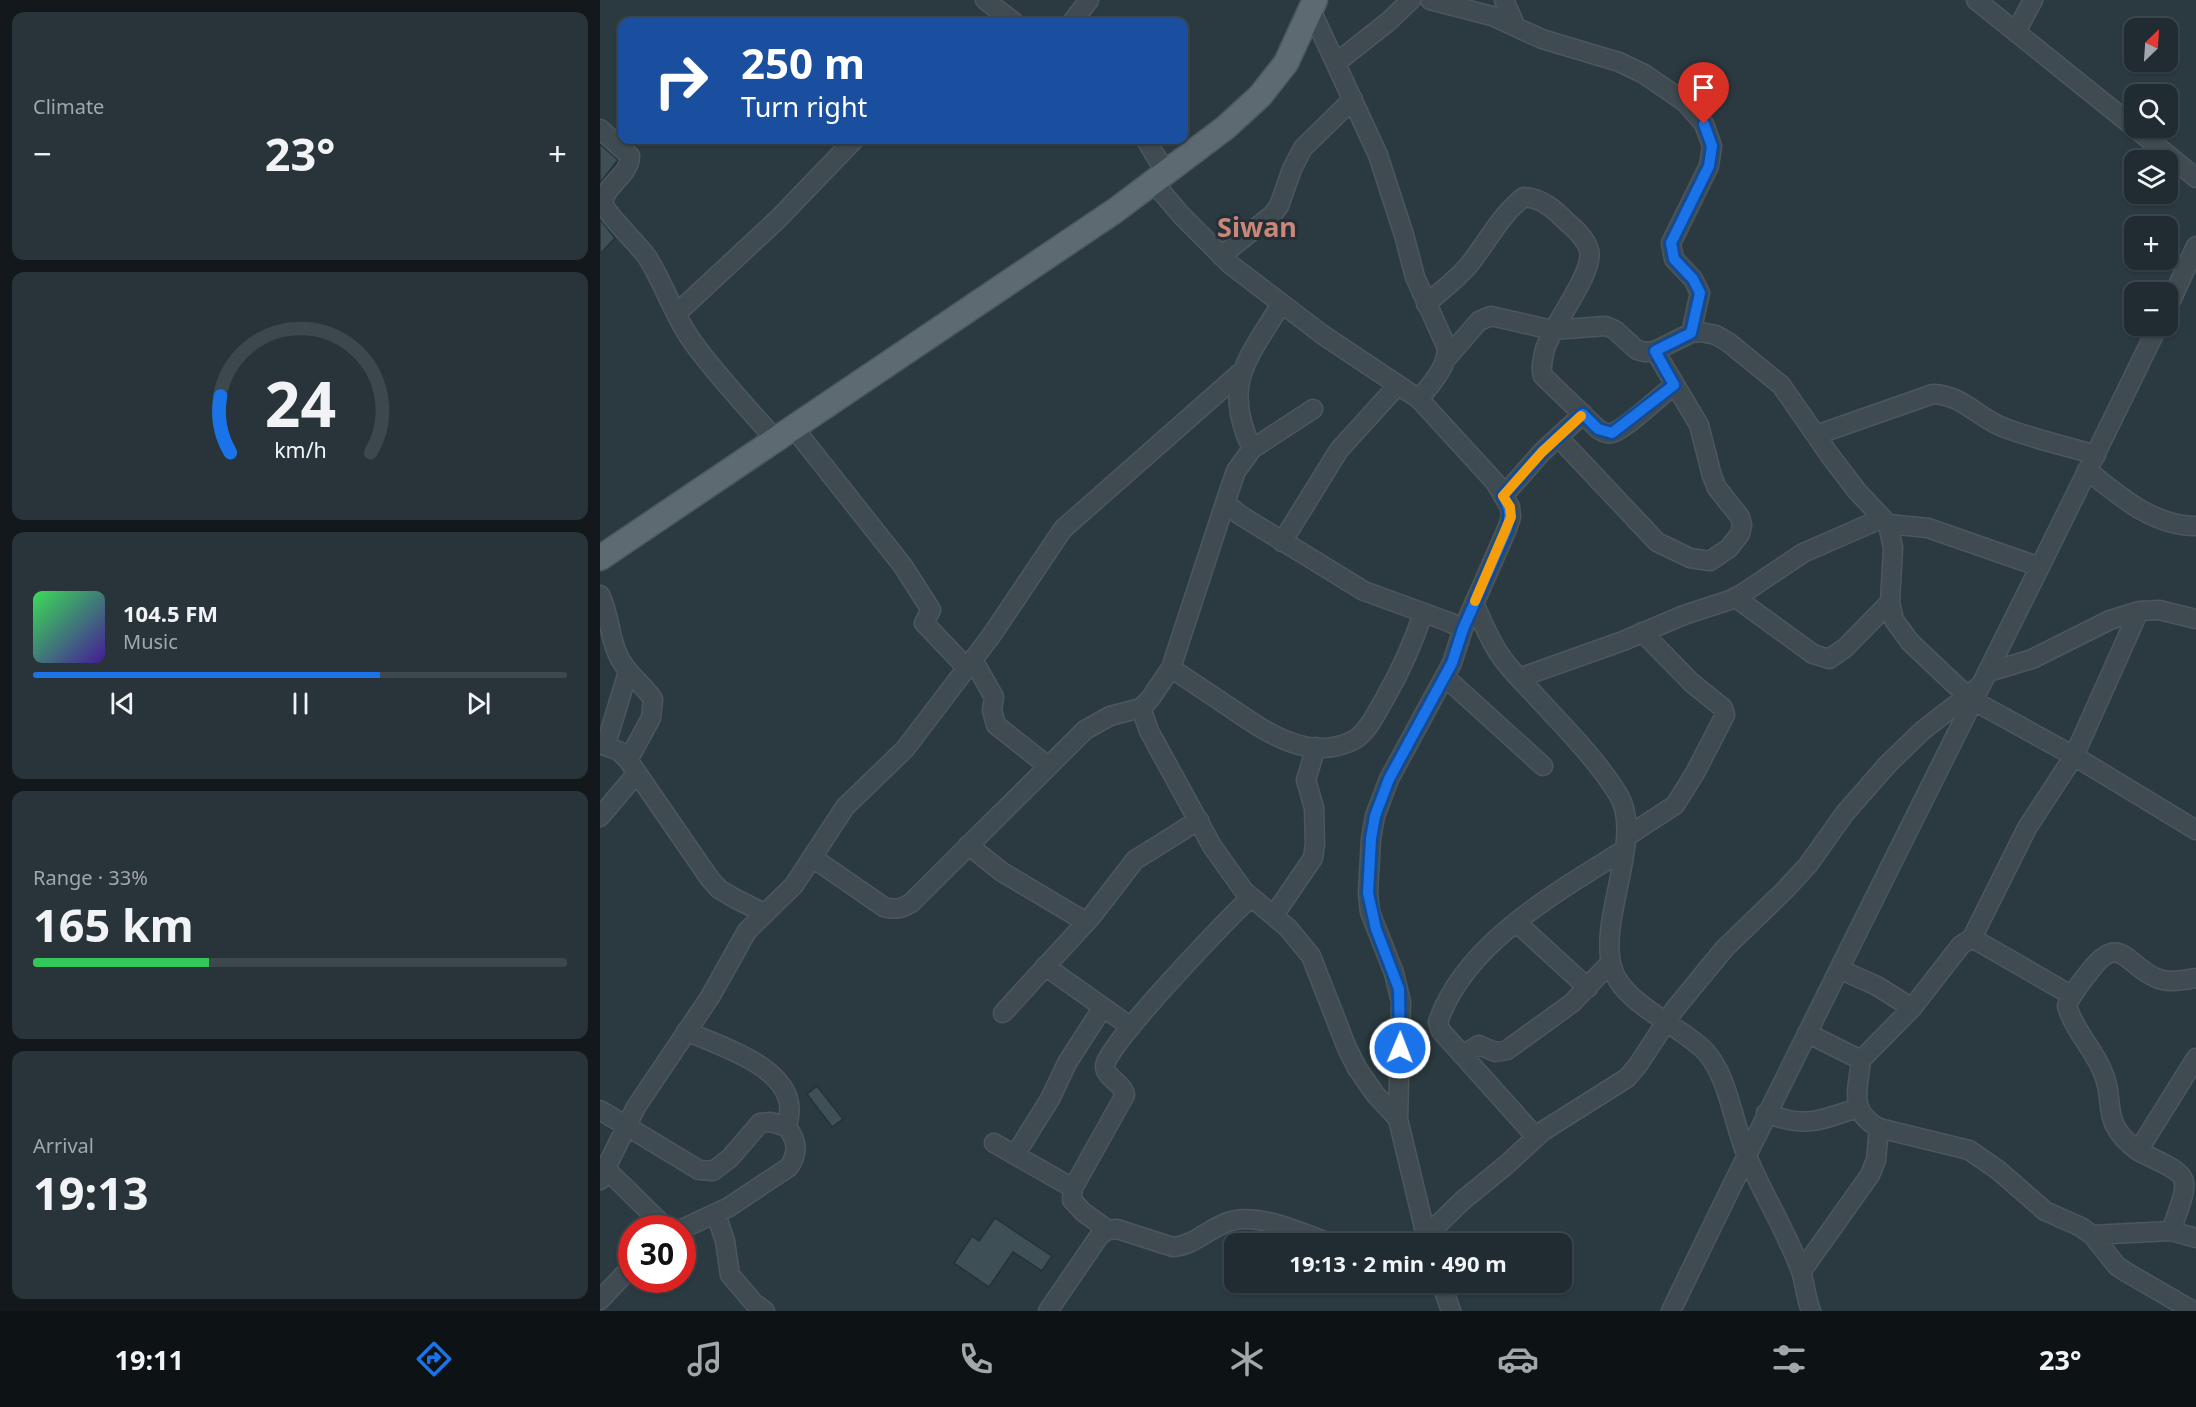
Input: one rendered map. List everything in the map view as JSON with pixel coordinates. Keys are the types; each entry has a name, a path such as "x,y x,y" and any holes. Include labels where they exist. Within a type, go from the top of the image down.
{"main road":[{"path":"600,558 1160,178 1225,128 1260,96 1286,63 1313,5"}],"street":[{"path":"985,0 1009,18"},
{"path":"1075,18 1089,0"},
{"path":"1336,63 1389,21 1411,0"},
{"path":"1430,0 1477,11 1542,39 1619,62 1644,74 1685,102 1704,124 1712,146 1709,166 1671,243 1674,259 1693,279 1700,293 1691,333"},
{"path":"1504,0 1515,27"},
{"path":"1976,0 2124,118"},
{"path":"2016,33 2033,0"},
{"path":"1313,5 1336,63 1378,155 1415,277 1447,348 1447,358"},
{"path":"1221,256 1279,206 1292,169 1304,148 1353,99"},
{"path":"600,129 630,156 630,163 625,171 604,195 603,204 649,260 676,314 700,352 784,433 903,566 932,610 924,623 970,664 994,697 993,710 996,725 1048,766"},
{"path":"2148,138 2196,178"},
{"path":"676,314 778,219 850,144"},
{"path":"1147,144 1160,178 1182,216 1221,256 1345,351 1419,399 1462,443 1510,507 1511,517 1445,677 1389,779 1375,816 1371,839 1368,893 1370,912 1394,973 1401,1002 1398,1119 1422,1233"},
{"path":"1426,304 1469,265 1500,221 1518,202 1524,197 1533,197 1557,212 1575,229 1589,249 1590,258 1584,279 1552,330 1541,370 1543,376 1598,429 1612,433 1674,385"},
{"path":"2178,285 2196,246"},
{"path":"651,1215 603,1174 636,1107 710,998 747,931 794,885 813,858 837,816 905,749 970,664 1063,529 1240,373 1281,304"},
{"path":"1419,399 1447,358 1479,321 1491,316 1552,330 1606,326 1615,330 1637,350 1645,352 1655,351 1691,333 1716,335 1780,385 1857,491 1886,521 1893,548 1890,602 1894,620 1900,630 1970,698 2074,756 2196,830"},
{"path":"1671,1311 1970,698 1986,678 2153,336"},
{"path":"1558,437 1657,542 1700,561 1710,561 1729,548 1740,534 1742,525 1740,517 1717,488 1699,425 1655,351"},
{"path":"1240,373 1238,404 1241,424 1252,449"},
{"path":"1282,542 1339,450 1398,385"},
{"path":"1816,435 1933,394 1943,394 1963,402 2003,428 2092,462 2131,505 2169,521 2196,526"},
{"path":"813,858 884,907 893,910 910,903 1048,766 1096,722 1141,708 1171,668 1236,471 1252,449 1313,409"},
{"path":"1503,496 1558,437 1583,414"},
{"path":"1225,503 1247,520 1364,591 1463,629"},
{"path":"1519,678 1736,598 1803,553 1886,521 1928,528 2040,567"},
{"path":"600,595 610,622 615,650 628,672 653,699 654,708 632,766 600,817"},
{"path":"1736,598 1813,654 1829,659 1845,648 1890,602"},
{"path":"1474,603 1495,647 1519,678 1590,757 1618,794 1626,809 1625,843 1612,926 1611,962 1616,977 1623,987 1693,1041 1714,1063 1746,1155 1801,1272 1811,1311"},
{"path":"1986,678 2032,659 2110,620 2139,611 2159,610 2196,619"},
{"path":"2139,611 2074,756 2027,828 1972,938 1956,952 1912,1008 1861,1060 1858,1108 1865,1120 1879,1128 1969,1150 1998,1170 2045,1211 2092,1235 2117,1266 2193,1311"},
{"path":"1171,668 1269,734 1301,746 1343,744 1354,740 1363,732 1407,658 1423,613"},
{"path":"1536,1137 1441,1031 1438,1022 1456,982 1517,923 1675,805 1725,715 1723,708 1692,683 1642,632"},
{"path":"628,672 603,744 619,751 632,766 719,889 764,914"},
{"path":"1445,677 1543,766"},
{"path":"1433,1233 1536,1137 1627,1078 1638,1065 1665,1021 1725,948 1808,865 1845,813 1888,764 1922,731 1970,698"},
{"path":"1141,708 1153,738 1234,880 1274,915 1311,956 1357,1068 1375,1094 1398,1119"},
{"path":"1274,915 1312,858 1315,844 1314,808 1306,780 1316,747"},
{"path":"1003,1013 1086,922 1135,860 1199,820"},
{"path":"968,845 1002,872 1086,922"},
{"path":"1108,1230 1072,1200 1073,1188 1125,1095 1124,1087 1107,1073 1105,1066 1112,1049 1224,922 1251,897"},
{"path":"1517,923 1588,988"},
{"path":"1972,938 2071,995"},
{"path":"2171,1231 2185,1193 2186,1182 2181,1173 2138,1151 2123,1139 2109,1110 2105,1077 2071,1018 2067,1006 2071,995 2096,963 2104,954 2111,951 2120,954 2156,978 2180,981 2196,978"},
{"path":"1462,1055 1479,1045 1495,1052 1507,1050 1572,1003 1611,962"},
{"path":"1045,966 1131,1027"},
{"path":"1839,969 1877,986 1912,1008"},
{"path":"1016,1155 1050,1099 1067,1063 1103,1007"},
{"path":"686,1031 757,1063 772,1074 788,1096 790,1107 787,1126"},
{"path":"1806,1033 1861,1060"},
{"path":"2138,1151 2196,1058"},
{"path":"1766,1113 1798,1124 1813,1122 1858,1108"},
{"path":"600,1110 699,1170 712,1171 730,1158 760,1123 771,1122 787,1126 795,1137 797,1147 795,1158 789,1167 741,1200 696,1223"},
{"path":"1801,1272 1861,1191 1870,1175 1876,1160 1879,1128"},
{"path":"994,1143 1073,1188"},
{"path":"716,1214 725,1241 730,1275 754,1303 765,1311"},
{"path":"1048,1311 1093,1244 1108,1230 1117,1229 1173,1247 1183,1246 1221,1225 1243,1218 1298,1233"},
{"path":"2092,1235 2171,1231 2196,1238"},
{"path":"600,1300 618,1281"},
{"path":"1445,1293 1451,1311"}],"building":[{"path":"600,144 618,160 600,183"},
{"path":"600,219 615,238 600,254"},
{"path":"817,1086 843,1119 832,1127 807,1094"},
{"path":"995,1218 1052,1256 1042,1271 1013,1252 989,1287 954,1263 972,1236 979,1241"}],"slow traffic":[{"path":"1475,601 1511,517 1510,507 1503,496 1542,452 1581,416"}],"district":[{"name":"Siwan","path":"1257,226"}],"route":[{"path":"1400,1048 1399,989 1370,912 1368,893 1371,839 1375,816 1389,779 1452,663 1463,629 1507,529 1511,517 1510,507 1503,496 1542,452 1583,414 1598,429 1612,433 1623,427 1674,385 1655,351 1691,333 1700,300 1697,285 1674,259 1671,243 1709,166 1712,146 1710,135 1704,124"}]}
